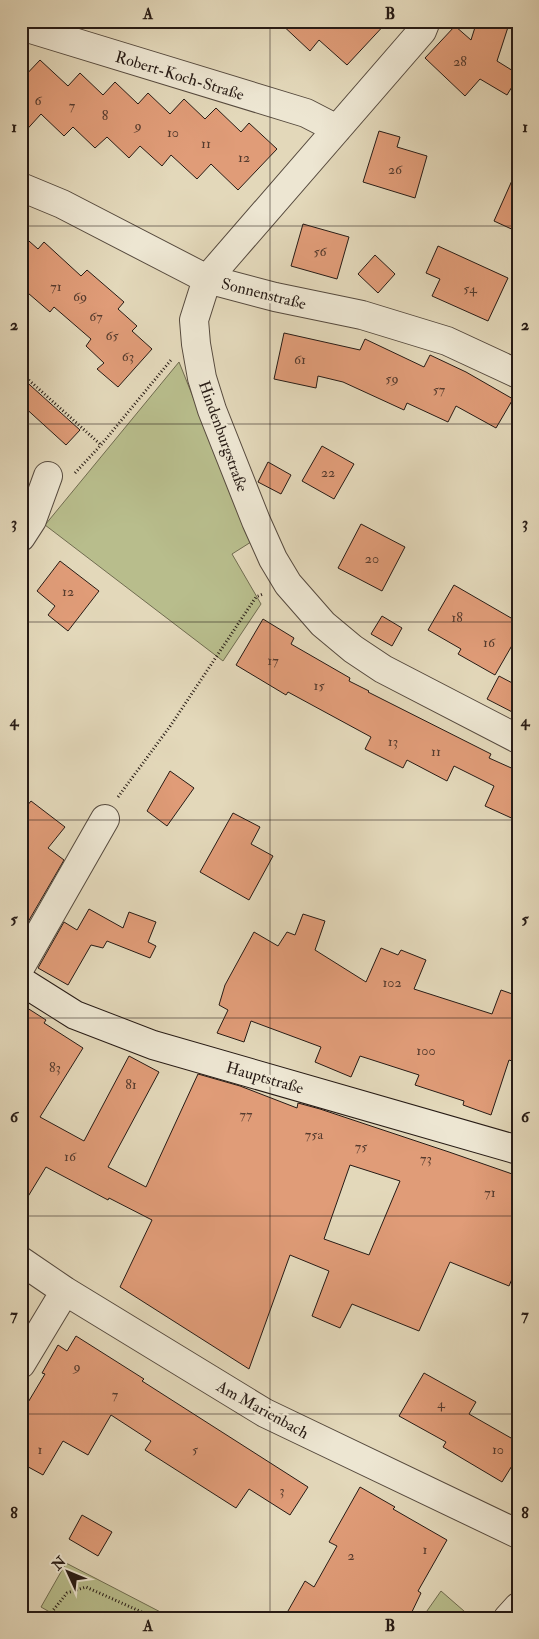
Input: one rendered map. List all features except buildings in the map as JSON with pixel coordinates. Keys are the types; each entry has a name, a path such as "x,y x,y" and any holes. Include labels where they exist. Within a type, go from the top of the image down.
{"street":[{"name":"Hindenburgstraße","path":"426,21 422,31 207,279 194,320 196,344 202,378 212,410 256,521 273,559 288,584 323,624 353,649 384,669 518,739"},
{"name":"Robert-Koch-Straße","path":"21,26 306,113 337,129"},
{"name":"Sonnenstraße","path":"21,187 62,204 207,279 275,298 362,315 447,341 517,372"},
{"path":"21,537 32,520 45,485"},
{"path":"21,966 105,819"},
{"name":"Hauptstraße","path":"21,981 75,1015 153,1045 518,1150"},
{"name":"Am Marienbach","path":"21,1261 65,1291 265,1413 518,1534"},
{"path":"21,1364 65,1291"},
{"path":"508,1618 518,1607"}],"path":[{"path":"45,485 59,490 101,445 176,354 196,344"},
{"path":"21,373 101,445"},
{"path":"123,788 171,725 256,597 288,584"},
{"path":"47,1618 67,1593 86,1587 155,1618"}],"green space":[{"path":"179,362 251,542 232,554 261,604 223,661 45,525"},
{"path":"66,1563 172,1618 60,1618 41,1607"},
{"path":"441,1591 472,1618 422,1618"}]}
